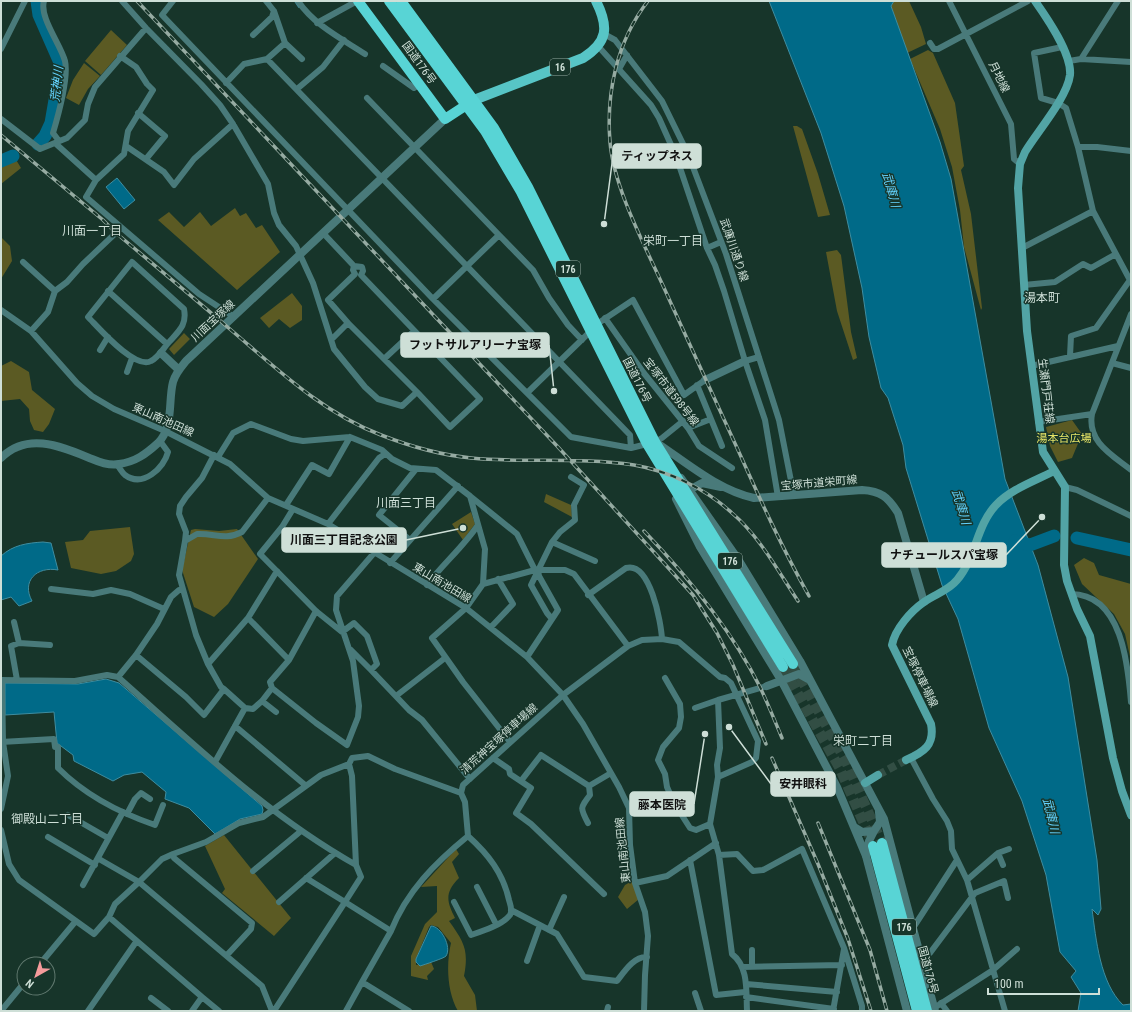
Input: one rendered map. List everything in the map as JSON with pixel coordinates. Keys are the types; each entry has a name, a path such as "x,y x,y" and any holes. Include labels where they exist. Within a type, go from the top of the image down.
{"highway":[{"name":"国道176号","path":"357,1 445,119"},
{"name":"国道176号","path":"389,1 470,102"},
{"name":"国道176号","path":"401,1 470,102 485,131 521,192 593,329 651,443 671,486 783,666"},
{"path":"445,119 470,102"},
{"name":"国道176号","path":"651,443 666,458 783,666"},
{"name":"国道176号","path":"917,1011 878,844 932,1010"}],"main road":[{"path":"596,1 604,23 604,34"},
{"name":"生瀬門戸荘線","path":"1035,1 1069,61 1070,75 1066,89 1058,103 1028,146 1020,164 1018,188 1024,285 1031,366 1038,422 1043,452 1065,487"},
{"name":"16","path":"470,102 583,58 598,46 604,34"},
{"name":"宝塚停車場線","path":"908,759 926,748 933,735 931,724 892,645 894,636 900,627 927,600 948,589 957,581 965,569 988,516 1006,497 1054,471"},
{"path":"1065,487 1064,565 1066,581 1090,636 1113,758 1122,791 1131,815"},
{"path":"865,783 878,776"}],"street":[{"path":"1,49 25,1"},
{"path":"44,1 44,12 65,61 66,71 53,133 57,142 96,180"},
{"path":"122,1 220,105 233,124 268,184 274,213 279,226 296,246 313,283 334,349 365,387 378,399 402,406 417,392"},
{"path":"173,1 162,15 433,299 571,437 631,448 651,443 662,438 683,421"},
{"path":"266,1 274,11 285,43 302,59"},
{"path":"298,1 304,10 317,23 366,54"},
{"path":"317,23 357,1"},
{"name":"月地線","path":"949,1 1011,124 1014,159 1020,164"},
{"path":"930,44 934,48 938,49 1028,1"},
{"path":"1081,59 1118,1"},
{"path":"253,35 272,17 274,11"},
{"path":"1,119 40,149 67,138 86,120 88,104 95,87 120,56 146,28"},
{"name":"武庫川通り線","path":"604,34 615,40 669,112 688,154 721,242 779,420 794,496"},
{"path":"297,89 323,67 344,40"},
{"path":"226,83 244,64 267,59 285,43"},
{"name":"武庫川通り線","path":"598,46 651,105 659,118 676,156 707,248 724,291 745,362 765,420 778,497"},
{"path":"1062,47 1034,53 1041,98 1058,103 1066,108 1078,147 1093,211 1130,281 1096,328 1071,336 1070,356"},
{"path":"619,69 627,55"},
{"path":"120,56 136,67 147,84 153,90 128,131 124,154 96,180 86,197 199,294 234,316"},
{"path":"267,59 630,435 631,448"},
{"path":"1069,61 1081,59 1131,62"},
{"path":"383,66 414,88 420,84"},
{"path":"323,67 328,72"},
{"path":"367,98 533,270 549,298 582,340"},
{"path":"138,113 165,136 146,158"},
{"name":"川面宝塚線","path":"2,455 19,446 36,442 56,444 98,461 117,465 143,457 160,441 165,431 169,420 173,380 186,361 416,148 445,119"},
{"path":"126,146 146,158 164,172 174,185 194,158 233,124"},
{"path":"1078,147 1097,147 1131,151"},
{"path":"1022,248 1093,211"},
{"path":"31,331 48,312 55,291 67,282 83,264 121,228"},
{"path":"324,233 354,266 353,270 358,275 413,332 480,400 450,427 328,300 358,275 363,271 362,267 354,266"},
{"path":"433,299 499,235"},
{"path":"707,248 721,242"},
{"path":"1024,285 1054,282 1083,264 1091,268 1116,254"},
{"path":"23,262 55,291"},
{"path":"132,262 184,309 186,318 183,326 161,353 151,361 144,363 132,358 108,337 88,317 132,262"},
{"path":"108,291 167,344"},
{"path":"527,393 558,361 605,318 633,300 684,395 705,380 758,356"},
{"name":"東山南池田線","path":"1,310 31,331 77,383 92,396 114,409 165,431 216,456 230,464 268,498 328,524 466,608 527,656 563,695 583,724 629,808 630,845 635,883 645,912 648,936 644,982 644,1011"},
{"path":"1131,314 1092,414 1090,423 1094,436 1102,448 1131,470"},
{"name":"宝塚市道598号線","path":"605,318 643,372 683,421 699,446 732,468"},
{"path":"332,339 348,322"},
{"path":"384,359 413,332"},
{"path":"100,350 108,337"},
{"path":"1031,366 1118,346"},
{"path":"161,353 179,370"},
{"path":"127,372 132,358"},
{"path":"1112,363 1131,368"},
{"path":"697,385 722,446"},
{"path":"1038,422 1092,414"},
{"path":"688,428 711,419"},
{"path":"272,688 262,701 253,709 245,708 221,687 208,664 196,634 179,575 186,532 179,514 180,506 202,478 233,433 251,424 291,439 303,441 350,437 382,450 385,454 410,468 436,470 517,534 558,610 527,656"},
{"path":"286,506 312,465 328,474 350,437"},
{"path":"117,465 126,475 139,479 150,476 165,462 168,452 160,441"},
{"name":"宝塚市道栄町線","path":"651,443 725,488 740,495 754,498 862,490 875,491 884,496 898,513 927,600"},
{"path":"328,524 379,458 385,454"},
{"path":"666,458 690,489 738,558 800,661 884,818 913,928 932,1010 993,970 1017,949"},
{"path":"410,539 379,515 416,469"},
{"path":"552,619 531,585 536,570 552,542 560,532 575,520 574,505 584,485 571,477"},
{"path":"690,489 702,483 725,488"},
{"path":"390,563 458,486"},
{"path":"1065,487 1077,490 1131,516"},
{"path":"470,496 484,544 486,558 482,575 483,584"},
{"path":"185,541 197,534 222,538 237,535 242,532 268,498"},
{"path":"293,509 282,527 260,554 316,611 342,632"},
{"path":"427,585 439,569 468,539 478,525"},
{"path":"552,542 595,561"},
{"path":"347,745 358,717 359,706 356,681 348,648 336,610 337,596 374,553"},
{"path":"588,595 626,568 633,566 637,568 651,590 655,601 662,639"},
{"path":"510,742 445,658 432,638 466,608 483,584 536,570 565,570 574,574 588,595 628,646"},
{"path":"208,664 248,618 277,571"},
{"path":"490,627 513,604 498,579"},
{"path":"51,589 93,594 111,590 130,594 164,609"},
{"path":"118,678 157,624 171,597 179,590 183,590"},
{"path":"1071,594 1081,594 1095,600 1104,607 1111,617 1117,628 1127,661 1131,702"},
{"path":"316,611 289,660 270,682 272,688 316,723 347,745 352,758"},
{"path":"248,618 289,660"},
{"path":"14,622 19,643"},
{"path":"342,632 354,623 368,636 377,664 372,670"},
{"name":"清荒神宝塚停車場線","path":"461,793 463,785 563,695 628,646 642,640 662,639 679,642 720,677 725,678 731,683 738,694 758,742 756,758 752,762 718,777"},
{"path":"17,680 11,646 19,643 50,644"},
{"path":"348,648 372,670 409,710 422,720 470,779"},
{"path":"136,655 186,697 204,715 224,689"},
{"path":"396,696 445,658"},
{"path":"783,666 781,680 786,692 828,768 866,856 906,1011"},
{"path":"767,686 773,680 775,674 783,666"},
{"path":"695,708 767,686 797,675 802,674 809,680"},
{"path":"1,809 8,776 2,742 1,680 75,681 107,675 118,678 271,810 335,854 356,865"},
{"path":"786,692 788,682 797,675"},
{"path":"665,678 680,704 681,718 680,728 663,747 658,760 666,774 667,787 674,803 690,828 696,830 710,824"},
{"path":"767,686 780,688 786,692"},
{"path":"718,700 720,748 717,765 718,777 710,824 719,855 732,954 742,967 746,984 747,1011"},
{"path":"262,701 276,712"},
{"path":"215,762 245,708"},
{"path":"235,726 305,785"},
{"path":"2,742 54,739 54,747 58,747 58,768 72,783 125,813 155,825 163,805"},
{"path":"521,781 541,754 589,786 590,795 582,805 581,810 588,823"},
{"path":"273,1011 362,877 356,865 352,776 349,764 352,758 368,756 395,769 461,793 465,802 468,836 478,845 497,868 505,882 511,910 510,915 496,924 471,935 454,902"},
{"path":"493,758 509,769 510,774 531,788 516,813 531,824 604,894"},
{"path":"908,759 947,821 951,831 952,849 967,880 1005,1011"},
{"path":"1,830 8,864 19,880 75,922 94,934 109,917 115,904 162,859 206,842 239,823 263,817 305,785 321,775 349,764"},
{"path":"589,786 611,773"},
{"path":"83,885 108,843 108,838 135,799 141,793 150,799"},
{"path":"866,856 869,841 880,822 878,809"},
{"path":"68,815 108,838"},
{"path":"854,827 862,832 874,831"},
{"path":"253,872 301,831"},
{"path":"346,1011 413,890 439,860 468,836"},
{"path":"48,837 95,865"},
{"path":"635,883 667,876 716,843"},
{"path":"719,855 737,854 753,871 758,871 763,870 802,849 844,948 862,1006 862,1011"},
{"path":"967,880 998,853 1009,849"},
{"path":"998,853 1003,865"},
{"path":"173,854 174,858 252,923 251,929 227,956"},
{"path":"280,902 335,854"},
{"path":"99,859 139,882 262,986 273,1011"},
{"path":"690,860 716,995 746,995 834,1010 844,948"},
{"path":"913,928 957,860"},
{"path":"306,878 391,931"},
{"path":"920,956 930,953 975,893 1004,881 1008,898"},
{"path":"477,887 496,924"},
{"path":"549,930 564,897"},
{"path":"511,910 557,934 584,977 617,981 633,963 641,957 647,957"},
{"path":"109,917 136,942 219,1011"},
{"path":"47,956 75,922"},
{"path":"527,961 540,925"},
{"path":"88,1011 136,942"},
{"path":"752,950 752,966"},
{"path":"742,967 842,965"},
{"path":"362,982 409,1011"},
{"path":"746,984 837,992"},
{"path":"1,1011 16,993"},
{"path":"695,993 701,1011"},
{"path":"192,1011 202,997"},
{"path":"151,998 168,1011"},
{"path":"941,1003 947,1011"}],"green space":[{"path":"894,1 909,1 921,27 926,44 907,53 891,6"},
{"path":"111,30 127,45 101,75 85,61"},
{"path":"928,50 933,53 955,103 964,166 961,170 971,214 982,308 981,310 964,247 960,210 952,167 940,129 910,59"},
{"path":"84,63 100,76 88,89 79,105 66,98 73,80"},
{"path":"793,126 797,126 802,129 818,174 830,215 818,217"},
{"path":"15,158 21,168 1,184 1,162"},
{"path":"235,208 240,216 246,213 256,228 262,225 280,252 237,290 158,220 169,212 184,227 200,212 211,226"},
{"path":"1,237 10,246 12,261 1,279"},
{"path":"837,250 841,255 851,332 857,358 853,360 837,311 826,252"},
{"path":"292,293 302,306 302,320 290,328 279,319 269,328 260,318"},
{"path":"184,333 190,339 174,355 169,349"},
{"path":"11,361 29,372 32,390 55,409 49,424 43,432 34,430 30,421 29,409 20,399 1,401 1,366"},
{"name":"湯本台広場","path":"1072,420 1082,434 1072,458 1058,462 1050,446 1046,427"},
{"path":"546,494 571,505 572,517 544,502"},
{"path":"471,512 475,524 463,540 452,524"},
{"path":"130,527 134,554 131,561 116,571 101,574 71,568 65,542 83,540 90,531"},
{"path":"237,529 258,559 228,604 214,617 194,607 182,570 191,530 219,531"},
{"path":"1084,558 1094,563 1099,575 1131,584 1131,661 1125,634 1114,614 1082,584 1074,565"},
{"path":"224,835 291,918 274,936 222,893 225,889 205,846"},
{"path":"456,849 459,854 452,862 459,878 454,883 449,893 448,898 450,907 455,918 449,921 462,941 464,947 466,959 464,976 475,995 477,1011 458,1011 454,1003 448,978 448,960 451,943 438,927 431,925 429,927 416,959 416,965 431,962 434,969 427,976 428,980 411,976 411,956 425,924 437,912 437,886 421,887"},
{"path":"632,881 639,899 627,909 618,897 625,885"}],"water":[{"name":"武庫川","path":"769,1 894,1 891,6 940,142 951,179 1005,479 1038,565 1068,677 1097,860 1101,909 1098,915 1092,909 1100,960 1109,985 1115,996 1123,1005 1131,1004 1131,1011 1078,1011 1081,993 1071,977 1076,971 1060,952 1046,875 1022,801 989,728 958,619 942,585 906,468 903,445 888,398 881,388 869,337 862,288 844,206 821,133"},
{"path":"117,178 135,200 124,209 106,187"},
{"path":"43,542 51,543 58,570 44,570 33,576 28,587 32,601 19,606 11,597 1,600 1,556 10,549 20,545"},
{"path":"106,679 119,683 262,806 262,814 240,819 215,834 189,808 165,799 166,792 142,772 124,775 113,781 74,761 73,755 57,743 54,712 5,715 5,683 78,684"},
{"path":"431,926 435,927 442,933 447,943 448,948 446,956 420,966 416,962 416,959"}],"waterway":[{"name":"荒神川","path":"37,1 39,15 61,65 51,123 45,136 38,144"},
{"path":"295,1 299,7"},
{"name":"荒神川","path":"1,161 13,156"},
{"path":"1015,541 1030,545 1054,536"},
{"path":"1077,538 1131,550"}],"tunnel":[{"path":"793,664 847,764 882,843"},
{"path":"783,667 840,769 871,840"},
{"path":"878,775 906,760"}],"railway":[{"path":"137,1 558,447 693,595 717,633 733,665 766,744"},
{"path":"648,1 637,16 628,33 621,50 612,86 609,123 610,142 618,181 634,222 780,542 809,596"},
{"path":"1,135 103,220 116,233 283,375 340,415 381,435 425,450 448,455 512,460 594,461 634,465 674,476 711,496 742,522 760,543 798,601"},
{"path":"644,531 693,586 736,645 760,687 782,738"},
{"path":"772,758 818,864 848,939 871,1011"},
{"path":"818,823 870,950 887,1011"}],"place":[{"name":"ティップネス","path":"604,224"},
{"name":"フットサルアリーナ宝塚","path":"554,391"},
{"name":"ナチュールスパ宝塚","path":"1042,517"},
{"name":"川面三丁目記念公園","path":"463,528"},
{"name":"安井眼科","path":"729,727"},
{"name":"藤本医院","path":"705,734"}],"district":[{"name":"川面一丁目","path":"92,231"},
{"name":"栄町一丁目","path":"673,241"},
{"name":"湯本町","path":"1042,298"},
{"name":"川面三丁目","path":"406,503"},
{"name":"栄町二丁目","path":"863,741"},
{"name":"御殿山二丁目","path":"47,819"}]}
